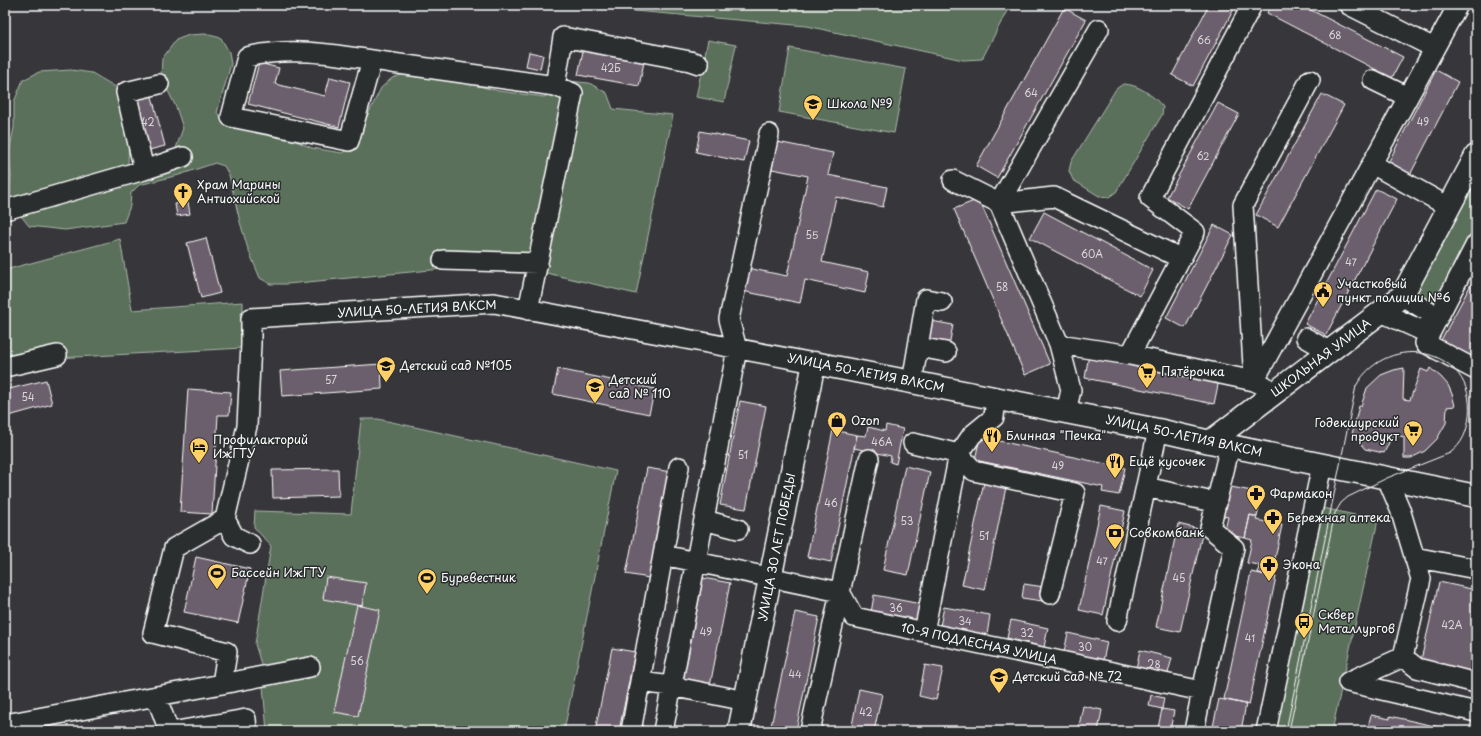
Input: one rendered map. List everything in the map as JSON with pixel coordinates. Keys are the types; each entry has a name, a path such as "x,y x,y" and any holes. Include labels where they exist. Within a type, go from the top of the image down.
{"main road":[{"name":"ШКОЛЬНАЯ УЛИЦА","path":"1220,444 1273,395 1402,296 1449,207 1473,170"},
{"name":"УЛИЦА 50-ЛЕТИЯ ВЛКСМ","path":"814,363 1158,430 1476,496"},
{"name":"УЛИЦА 30 ЛЕТ ПОБЕДЫ","path":"739,731 814,363"}],"street":[{"path":"1130,355 1195,232 1150,198 1252,5"},
{"path":"1349,5 1434,48"},
{"path":"1254,381 1458,5"},
{"path":"999,204 1099,29"},
{"path":"555,86 563,37 699,64"},
{"path":"372,60 349,141 231,116 247,57 258,54 303,51 372,60 555,86 573,93 528,310"},
{"path":"1254,381 1243,205 1310,80"},
{"path":"1373,80 1408,97"},
{"path":"144,170 126,92 159,84"},
{"path":"663,731 737,349 729,319 769,134"},
{"path":"5,210 183,158"},
{"path":"1372,164 1449,207"},
{"path":"953,180 999,204 1054,197 1180,258"},
{"path":"999,204 1059,344 1070,390 1066,412"},
{"path":"1476,244 1425,343 1476,370"},
{"path":"443,260 538,263"},
{"path":"1381,312 1425,332 1434,315 1402,296"},
{"path":"912,382 926,298 942,302"},
{"name":"УЛИЦА 50-ЛЕТИЯ ВЛКСМ","path":"225,519 247,426 251,318 494,303 814,363"},
{"path":"1306,338 1322,347 1326,354"},
{"path":"1059,344 1130,355 1254,381 1266,387 1273,395"},
{"path":"918,347 946,352"},
{"path":"5,367 56,355"},
{"path":"924,632 959,454 972,434 994,417 996,398"},
{"path":"1117,621 1158,430"},
{"path":"913,443 959,454 974,471 1075,493 1050,594"},
{"path":"1194,731 1234,548 1210,528 1217,503 1220,444"},
{"path":"810,731 869,459"},
{"path":"1266,731 1322,465"},
{"path":"630,731 679,467"},
{"path":"1387,478 1400,509 1421,579 1403,657"},
{"path":"1146,487 1217,503"},
{"path":"222,684 227,652 153,633 174,548 225,519 234,536 250,544"},
{"path":"704,520 738,528"},
{"path":"663,555 840,592"},
{"path":"1414,557 1476,569"},
{"name":"10-Я ПОДЛЕСНАЯ УЛИЦА","path":"840,592 854,617 1202,692"},
{"path":"1403,657 1417,668 1476,683"},
{"path":"1403,657 1348,682 1476,712"},
{"path":"5,724 310,667"},
{"path":"640,682 671,686 746,701"},
{"path":"156,696 169,731"},
{"path":"176,731 246,719 248,731"}],"green space":[{"path":"565,5 1010,5 982,59 963,60 807,26"},
{"path":"205,34 221,38 229,52 231,64 217,113 225,120 268,129 312,148 342,153 352,147 381,88 392,78 404,74 420,72 499,91 544,97 560,89 568,81 589,83 607,93 613,109 673,115 636,294 491,260 462,267 287,284 270,284 260,278 248,249 229,175 224,166 215,163 179,175 139,185 131,193 130,206 124,222 65,230 29,226 10,202 11,175 9,153 14,127 14,102 23,80 39,72 71,70 92,73 119,89 129,141 128,163 135,175 173,157 183,128 176,107 161,77 162,59 176,40 189,35"},
{"path":"708,40 736,45 724,102 696,97"},
{"path":"790,48 906,69 894,133 779,112"},
{"path":"1123,84 1140,88 1150,95 1163,107 1162,115 1116,192 1109,197 1099,196 1073,180 1069,171 1071,162 1116,89"},
{"path":"1476,173 1476,249 1443,309 1412,294"},
{"path":"120,239 132,310 243,302 243,348 56,358 5,370 5,270"},
{"name":"Буревестник","path":"361,419 378,419 616,471 564,731 267,731 261,664 255,644 271,546 254,527 255,511 351,514"},
{"path":"1318,507 1378,520 1332,731 1271,731"}],"building":[{"path":"1209,5 1236,5 1193,86 1172,75"},
{"path":"1271,5 1301,5 1403,57 1392,78 1267,13"},
{"path":"1064,8 1086,20 997,178 976,166"},
{"path":"583,51 644,62 639,86 578,75"},
{"path":"529,52 543,55 540,69 526,66"},
{"path":"259,63 279,68 275,84 325,96 330,77 350,82 339,127 248,104"},
{"path":"1436,70 1458,82 1410,175 1388,163"},
{"path":"151,93 165,146 145,151 131,98"},
{"path":"1322,94 1344,105 1278,227 1256,215"},
{"path":"1218,103 1239,114 1188,209 1167,197"},
{"path":"700,131 749,141 744,162 696,152"},
{"path":"772,141 833,153 828,175 887,187 883,207 836,197 822,262 869,272 865,293 805,280 800,303 742,291 747,268 787,276 808,176 767,168"},
{"path":"1376,189 1397,199 1326,335 1305,324"},
{"path":"979,199 1050,364 1025,375 954,209"},
{"name":"Храм Марины Антиохийской","path":"188,202 190,214 177,216 175,204"},
{"path":"1044,212 1153,270 1140,296 1030,238"},
{"path":"1214,225 1233,235 1185,328 1166,318"},
{"path":"206,238 220,293 201,298 187,243"},
{"path":"1476,275 1476,358 1473,357 1470,361 1439,344"},
{"path":"931,321 953,325 949,346 927,343"},
{"path":"1089,354 1219,380 1214,404 1085,378"},
{"path":"381,364 382,389 282,396 280,371"},
{"path":"1404,368 1403,399 1410,400 1421,369 1428,372 1430,368 1448,385 1455,406 1447,407 1446,423 1437,439 1425,451 1411,458 1404,458 1404,437 1393,434 1384,453 1365,449 1352,434 1359,406 1361,406 1367,388 1381,375"},
{"path":"558,369 655,389 649,414 553,394"},
{"path":"46,380 52,404 5,417 5,390"},
{"name":"Профилакторий ИжГТУ","path":"188,389 231,392 229,415 218,415 212,514 180,512"},
{"path":"740,401 766,406 746,509 720,505"},
{"path":"886,425 903,429 896,464 890,462 891,456 854,448 857,435 866,436 868,427 885,431"},
{"path":"833,430 857,435 831,562 807,557"},
{"path":"980,437 1125,468 1119,495 1102,492 1103,487 975,460"},
{"path":"905,466 930,472 908,575 883,570"},
{"path":"647,468 671,472 649,578 626,574"},
{"path":"338,469 339,496 273,498 272,470"},
{"path":"984,482 1006,487 985,590 962,585"},
{"path":"1226,486 1262,493 1257,517 1250,515 1245,538 1224,534 1228,517 1219,515"},
{"path":"1101,506 1125,511 1103,615 1079,610"},
{"path":"1250,515 1257,517 1256,520 1282,525 1273,568 1269,568 1268,575 1258,573 1259,565 1247,563 1252,540 1245,538"},
{"path":"1178,524 1203,530 1180,632 1156,627"},
{"name":"Бассейн ИжГТУ","path":"196,557 250,569 238,623 184,612"},
{"path":"1251,572 1276,577 1249,705 1224,699"},
{"path":"326,577 366,583 362,606 323,599"},
{"path":"703,578 730,583 710,686 683,681"},
{"path":"1439,582 1476,590 1476,673 1421,660"},
{"path":"1024,584 1044,587 1042,601 1022,598"},
{"path":"874,595 921,604 918,621 871,613"},
{"path":"357,605 380,610 358,716 334,712"},
{"path":"944,607 990,615 987,635 940,626"},
{"path":"795,612 819,617 796,731 770,731"},
{"path":"1011,620 1048,628 1044,647 1007,638"},
{"path":"1068,633 1107,642 1103,661 1064,652"},
{"path":"612,648 635,652 619,731 595,731"},
{"path":"1140,650 1172,658 1167,677 1136,669"},
{"path":"925,665 943,668 936,700 919,696"},
{"path":"859,689 882,694 874,731 851,731"},
{"path":"1151,695 1164,698 1162,709 1149,706"},
{"path":"1219,699 1246,704 1241,731 1212,731"},
{"path":"1083,706 1102,710 1098,731 1078,731"},
{"path":"1162,709 1174,711 1170,730 1158,728"},
{"path":"1371,715 1390,719 1390,716 1456,731 1367,731"}],"tram line":[{"path":"1286,731 1356,386 1370,368 1388,357 1407,353 1427,354 1444,361 1459,374 1467,393 1469,416 1466,432 1458,445 1450,453 1387,478 1348,497 1341,503 1335,513 1289,731"}],"place":[{"name":"Школа №9","path":"813,121"},
{"name":"Храм Марины Антиохийской","path":"183,209"},
{"name":"Участковый пункт полиции №6","path":"1323,308"},
{"name":"Детский сад №105","path":"386,383"},
{"name":"Пятёрочка","path":"1147,389"},
{"name":"Детский сад № 110","path":"595,404"},
{"name":"Ozon","path":"837,438"},
{"name":"Годекшурский продукт","path":"1413,447"},
{"name":"Блинная \"Печка\"","path":"992,453"},
{"name":"Профилакторий ИжГТУ","path":"199,464"},
{"name":"Ещё кусочек","path":"1115,479"},
{"name":"Фармакон","path":"1256,511"},
{"name":"Бережная аптека","path":"1273,535"},
{"name":"Совкомбанк","path":"1115,550"},
{"name":"Экона","path":"1269,582"},
{"name":"Бассейн ИжГТУ","path":"217,590"},
{"name":"Буревестник","path":"427,595"},
{"name":"Сквер Металлургов","path":"1304,639"},
{"name":"Детский сад № 72","path":"999,694"}]}
